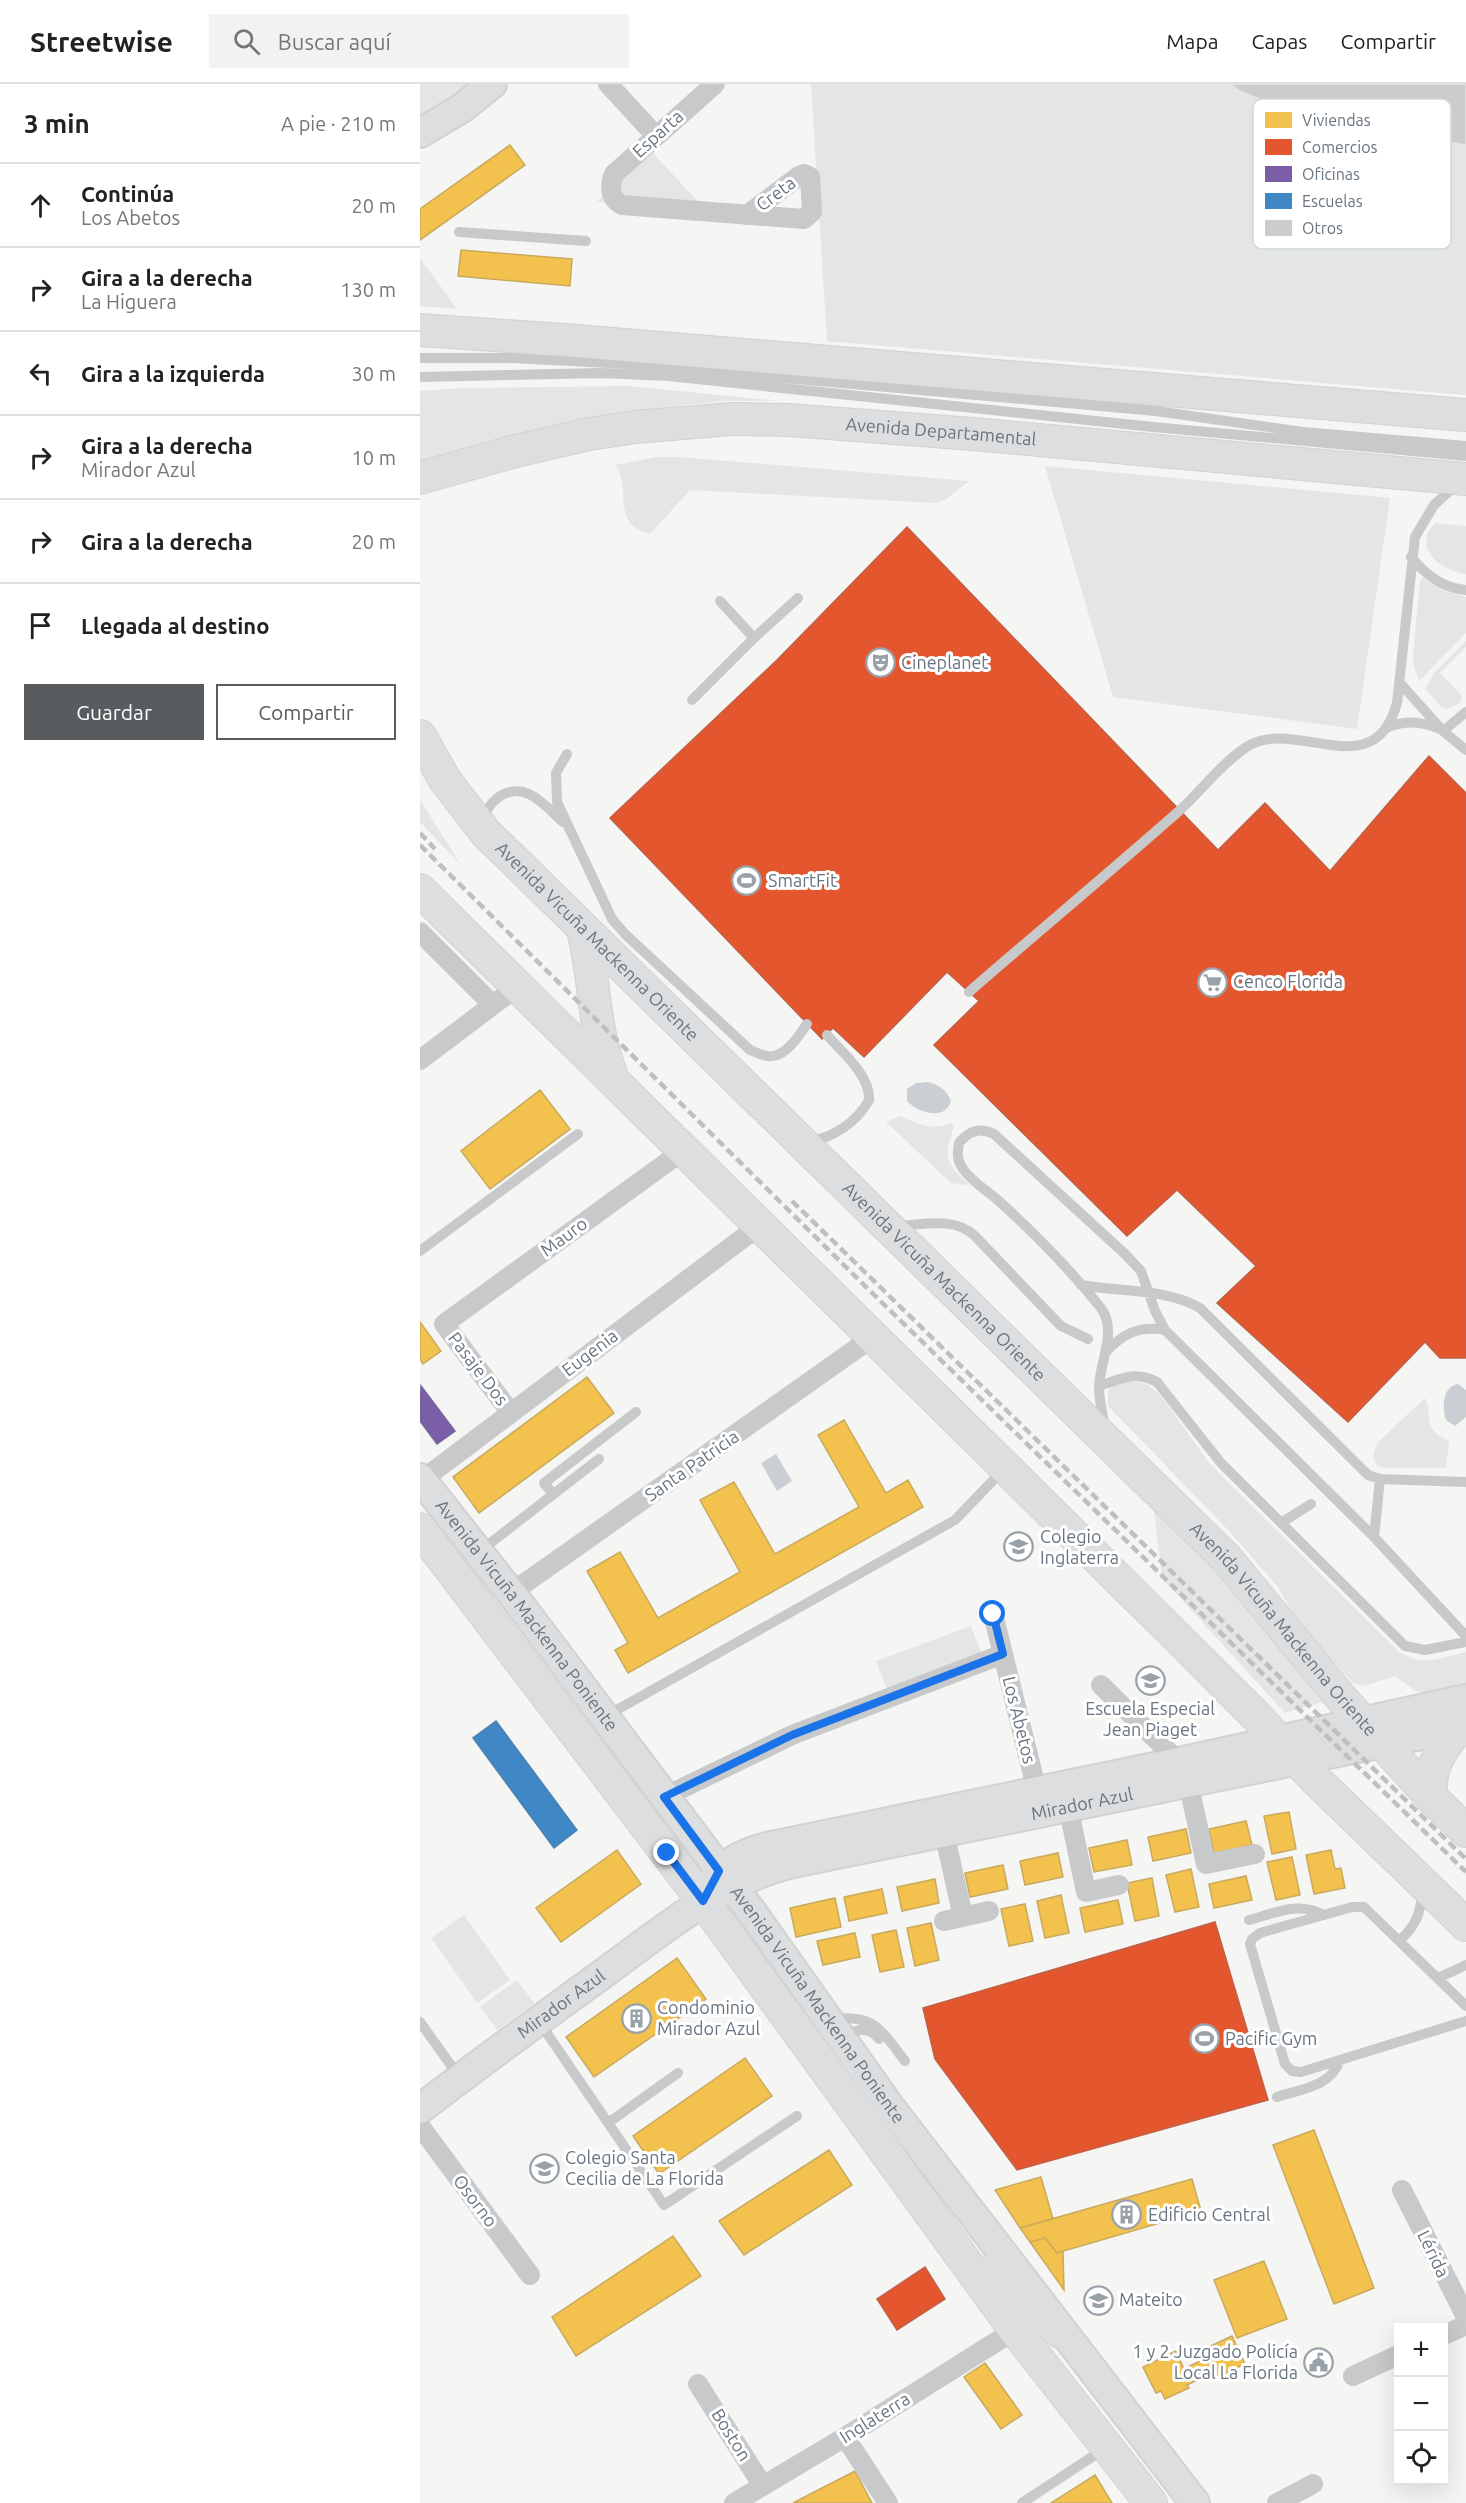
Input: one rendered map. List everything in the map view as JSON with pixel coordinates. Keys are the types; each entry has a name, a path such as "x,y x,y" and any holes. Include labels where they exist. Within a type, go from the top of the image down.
{"main road":[{"path":"420,134 462,108 492,84"},
{"path":"420,330 1466,415"},
{"name":"Avenida Departamental","path":"420,478 512,452 589,434 636,427 731,419 789,420 984,435 1411,474 1463,466"},
{"name":"Avenida Vicuña Mackenna Oriente","path":"420,736 446,780 485,832 1227,1559 1372,1732 1431,1797 1466,1831"},
{"path":"420,890 1466,1925"},
{"path":"583,930 590,962 598,1036 613,1080"},
{"name":"Avenida Vicuña Mackenna Poniente","path":"421,1479 511,1593 725,1878 801,1980 833,2029 890,2107 1195,2503"},
{"name":"Avenida Vicuña Mackenna Poniente","path":"421,1530 703,1901 1015,2330 1151,2503"},
{"path":"1431,1797 1433,1766 1443,1747 1464,1718"},
{"name":"Mirador Azul","path":"725,1878 1068,1806 1184,1772 1372,1732 1464,1718"},
{"name":"Mirador Azul","path":"420,2109 538,2020 703,1901 725,1878 739,1857 756,1849 1037,1791 1184,1772"},
{"path":"924,2206 952,2226 1025,2304 1062,2332"}],"street":[{"path":"608,84 656,136"},
{"name":"Esparta","path":"611,190 614,174 714,84"},
{"name":"Creta","path":"611,190 614,200 622,206 747,215"},
{"path":"420,932 493,1005"},
{"path":"420,1060 518,986"},
{"name":"Mauro","path":"444,1324 684,1150"},
{"name":"Eugenia","path":"421,1479 759,1226"},
{"name":"Pasaje Dos","path":"444,1324 511,1413"},
{"name":"Santa Patricia","path":"511,1593 873,1337"},
{"name":"Los Abetos","path":"993,1614 1037,1791"},
{"path":"664,1797 792,1735 1003,1654"},
{"path":"1101,1685 1184,1772 1206,1864 1255,1854"},
{"path":"1068,1806 1086,1892 1119,1886"},
{"path":"944,1832 953,1919 989,1911"},
{"name":"Osorno","path":"420,2126 530,2275"},
{"name":"Lérida","path":"1402,2190 1466,2317"},
{"path":"1448,2333 1466,2325"},
{"name":"Inglaterra","path":"734,2503 845,2437 1015,2330"},
{"path":"1353,2376 1394,2357"},
{"name":"Boston","path":"698,2384 763,2486"},
{"path":"845,2437 888,2503"},
{"path":"1277,2503 1313,2484"}],"lane":[{"path":"459,232 586,241"},
{"path":"420,358 512,358 627,364 1155,411 1303,432 1466,446"},
{"path":"420,377 601,373 657,376 1229,434 1463,466 1424,519 1415,537 1411,557 1400,683 1395,709 1386,728"},
{"path":"1229,434 1411,474"},
{"path":"1411,557 1421,569 1436,580 1450,587 1466,590"},
{"path":"692,700 798,598"},
{"path":"720,601 754,638"},
{"path":"1400,683 1443,731 1466,750"},
{"path":"1443,731 1466,712"},
{"path":"969,992 1180,810 1244,748 1271,739 1356,747 1399,722 1418,722 1443,731"},
{"path":"567,754 558,767 555,783 557,802 612,920 750,1050 770,1057 790,1046 807,1024"},
{"path":"485,832 484,816 490,803 501,795 514,792 529,794 566,824"},
{"path":"800,1141 825,1138 839,1131 866,1106 870,1096 867,1086 827,1035"},
{"path":"1108,1444 1099,1386 1107,1336 1105,1317 1081,1285 1001,1203 962,1167 957,1152 959,1143 967,1134 983,1130 994,1134 1125,1254 1142,1272 1165,1330 1374,1537 1466,1636"},
{"path":"420,1251 579,1134"},
{"path":"889,1226 946,1223 962,1226 975,1236 1061,1326 1088,1339"},
{"path":"1081,1285 1183,1300 1200,1308 1358,1468 1368,1475 1380,1479 1466,1482"},
{"path":"1105,1354 1116,1341 1136,1330 1150,1327 1165,1330"},
{"path":"1099,1386 1133,1375 1157,1382 1221,1463 1405,1646 1425,1650 1466,1642"},
{"path":"553,1494 544,1483 636,1412"},
{"path":"478,1552 598,1459"},
{"path":"604,1717 955,1520 1006,1468"},
{"path":"1374,1537 1380,1479"},
{"path":"1281,1524 1311,1504"},
{"path":"1400,1940 1411,1931 1418,1920 1424,1885"},
{"path":"1249,1920 1298,1907 1309,1908 1324,1915"},
{"path":"1466,2006 1364,1907 1352,1907 1260,1933 1252,1939 1250,1949 1288,2068 1296,2073 1466,2021"},
{"path":"1438,1978 1466,1965"},
{"path":"857,2018 872,2023 886,2037 902,2063 871,2031 833,2029 857,2018"},
{"path":"538,2020 664,2205 797,2116"},
{"path":"420,2022 461,2078"},
{"path":"1276,2097 1324,2082 1336,2071 1340,2060"},
{"path":"608,2123 678,2073"},
{"path":"1022,2503 1107,2447"}],"shaded area":[{"path":"420,84 474,84 420,121"},
{"path":"811,84 1466,84 1466,395 827,341"},
{"path":"651,151 704,208 633,211 597,201"},
{"path":"420,258 457,309 420,306"},
{"path":"629,386 779,401 721,401 627,412 420,462 420,391 464,388"},
{"path":"656,457 969,481 945,500 935,503 690,490 650,534 637,529 629,522 625,513 623,485 615,465"},
{"path":"1045,466 1390,498 1357,729 1113,697"},
{"path":"1435,523 1466,526 1466,574 1445,567 1428,551 1427,536"},
{"path":"1422,578 1442,590 1466,597 1466,633 1419,681 1413,655"},
{"path":"1466,641 1466,647 1440,673 1462,696 1461,702 1447,709 1441,706 1425,689 1435,672"},
{"path":"420,800 461,865 420,822"},
{"path":"928,1082 942,1089 949,1097 951,1101 943,1111 930,1113 917,1109 907,1101 907,1089 916,1083"},
{"path":"900,1116 925,1126 937,1127 950,1123 954,1126 948,1158 955,1170 969,1185 951,1183 886,1122"},
{"path":"1116,1382 1147,1384 1161,1396 1210,1464 1399,1652 1416,1659 1432,1660 1466,1652 1466,1684 1417,1692 1395,1676 1364,1686 1352,1682 1297,1622 1278,1587 1230,1532 1108,1406 1108,1390"},
{"path":"1458,1384 1466,1390 1466,1417 1455,1426 1446,1420 1444,1398 1449,1389"},
{"path":"1425,1398 1431,1426 1440,1436 1449,1441 1446,1468 1377,1466 1373,1456 1377,1443"},
{"path":"776,1454 792,1481 777,1491 761,1463"},
{"path":"1154,1510 1222,1577 1322,1702 1285,1713 1162,1578"},
{"path":"971,1626 982,1655 887,1690 876,1661"},
{"path":"464,1915 510,1980 477,2003 431,1938"},
{"path":"517,1980 534,2003 497,2030 480,2007"}],"building: Viviendas":[{"path":"510,145 525,165 420,240 420,209"},
{"path":"461,250 572,259 570,286 458,276"},
{"path":"540,1090 570,1129 490,1189 461,1151"},
{"path":"420,1322 441,1351 423,1364 420,1359"},
{"path":"587,1377 614,1413 479,1513 453,1477"},
{"path":"844,1420 886,1493 908,1480 923,1507 628,1673 615,1650 628,1643 587,1571 620,1552 658,1618 740,1572 700,1500 734,1482 775,1554 859,1507 818,1435"},
{"path":"1289,1812 1296,1849 1272,1854 1264,1816"},
{"path":"1246,1821 1252,1845 1214,1853 1209,1829"},
{"path":"1186,1829 1191,1853 1153,1861 1148,1837"},
{"path":"1127,1840 1132,1865 1094,1872 1089,1848"},
{"path":"617,1850 641,1884 561,1942 536,1908"},
{"path":"1331,1850 1335,1869 1341,1868 1345,1888 1314,1894 1306,1855"},
{"path":"1058,1853 1063,1877 1025,1885 1020,1861"},
{"path":"1292,1857 1300,1895 1276,1900 1267,1862"},
{"path":"1003,1865 1008,1889 970,1897 965,1873"},
{"path":"1191,1869 1199,1907 1175,1912 1166,1875"},
{"path":"1246,1876 1252,1900 1214,1908 1209,1884"},
{"path":"1152,1878 1159,1916 1135,1921 1127,1883"},
{"path":"935,1879 939,1903 902,1911 897,1887"},
{"path":"882,1889 887,1913 849,1921 844,1897"},
{"path":"1061,1895 1069,1933 1045,1938 1037,1901"},
{"path":"835,1898 841,1927 796,1937 790,1908"},
{"path":"1118,1900 1123,1924 1085,1932 1080,1908"},
{"path":"1025,1904 1033,1941 1009,1946 1001,1909"},
{"path":"931,1923 939,1960 915,1966 907,1928"},
{"path":"896,1930 904,1967 880,1972 872,1935"},
{"path":"855,1933 860,1957 823,1965 817,1941"},
{"name":"Condominio Mirador Azul","path":"677,1958 706,1999 594,2077 566,2037"},
{"name":"Condominio Mirador Azul","path":"745,2058 772,2096 659,2174 633,2136"},
{"path":"1314,2130 1374,2288 1334,2304 1273,2145"},
{"path":"829,2150 852,2185 744,2255 719,2221"},
{"path":"1041,2177 1053,2219 1020,2228 995,2190"},
{"name":"Edificio Central","path":"1192,2179 1201,2211 1057,2253 1045,2238 1030,2242 1020,2228"},
{"path":"673,2236 701,2276 576,2356 552,2317"},
{"path":"1045,2238 1057,2253 1063,2251 1064,2290 1030,2242"},
{"path":"1264,2261 1287,2319 1237,2338 1214,2280"},
{"path":"1232,2336 1245,2364 1211,2380 1209,2374 1187,2385 1189,2388 1165,2399 1161,2391 1156,2393 1143,2367 1176,2351 1184,2369 1210,2356 1206,2348"},
{"path":"985,2363 1022,2415 1001,2429 964,2377"},
{"path":"855,2471 872,2503 793,2503"},
{"path":"1095,2475 1112,2503 1051,2503"}],"building: Comercios":[{"name":"Cenco Florida","path":"907,527 1218,850 1265,803 1330,871 1429,756 1466,793 1466,1358 1440,1358 1425,1342 1348,1422 1217,1303 1256,1266 1177,1190 1127,1236 934,1045 979,1001 947,972 864,1057 833,1028 822,1039 610,818 777,660"},
{"path":"1215,1922 1268,2100 1017,2170 935,2059 923,2008"},
{"path":"925,2267 945,2299 897,2330 877,2299"}],"building: Oficinas":[{"path":"421,1386 455,1431 437,1444 420,1421"}],"building: Escuelas":[{"path":"496,1721 577,1830 554,1848 473,1738"}],"building: Otros":[{"path":"1231,84 1466,84 1466,145 1451,142 1451,99 1260,99 1238,90"}],"railway":[{"path":"420,833 435,849"},
{"path":"420,845 864,1285 1466,1872"},
{"path":"792,1201 1466,1859"}],"place":[{"name":"Cineplanet","path":"880,663"},
{"name":"SmartFit","path":"747,881"},
{"name":"Cenco Florida","path":"1212,982"},
{"name":"Colegio Inglaterra","path":"1019,1547"},
{"name":"Escuela Especial Jean Piaget","path":"1150,1680"},
{"name":"Condominio Mirador Azul","path":"636,2018"},
{"name":"Pacific Gym","path":"1204,2039"},
{"name":"Colegio Santa Cecilia de La Florida","path":"544,2168"},
{"name":"Edificio Central","path":"1127,2215"},
{"name":"Mateito","path":"1098,2300"},
{"name":"1 y 2 Juzgado Policía Local La Florida","path":"1319,2362"}],"route":[{"path":"667,1853 703,1901 719,1871 664,1797 792,1735 1003,1654 993,1614"}]}
